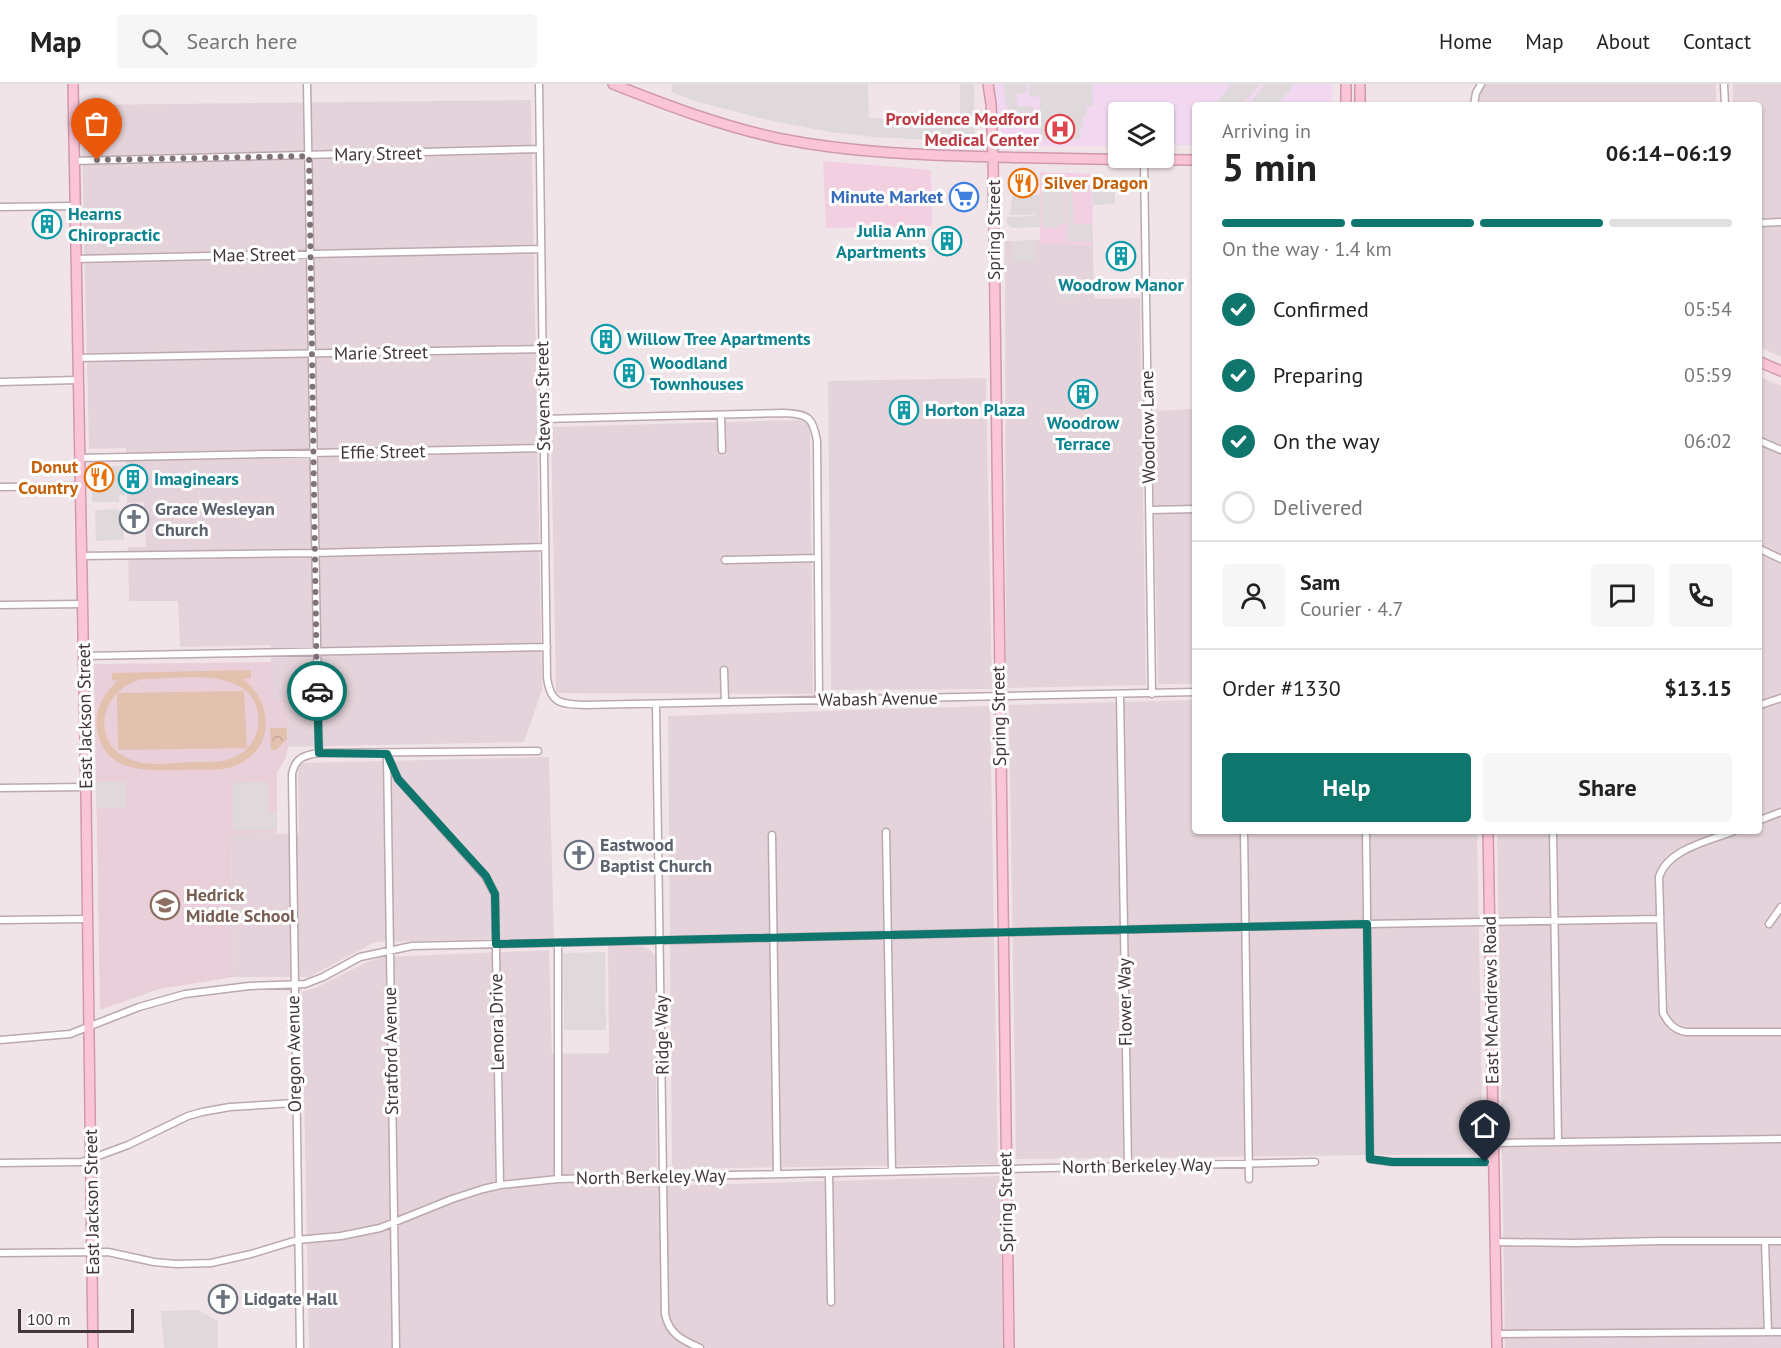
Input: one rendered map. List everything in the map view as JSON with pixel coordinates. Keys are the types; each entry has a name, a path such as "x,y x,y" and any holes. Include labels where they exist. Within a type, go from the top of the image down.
{"street":[{"name":"East Jackson Street","path":"73,84 84,656 93,1348"},
{"path":"307,84 319,753 538,751"},
{"name":"Stevens Street","path":"539,84 547,646 549,690 553,698 561,704"},
{"path":"613,84 707,119 782,139 867,152 1108,159"},
{"name":"Spring Street","path":"988,84 992,104 993,157 1009,1348"},
{"path":"1343,102 1346,84"},
{"path":"1346,84 1346,102"},
{"path":"1360,84 1360,102"},
{"path":"1474,102 1481,84"},
{"path":"1724,84 1725,102"},
{"name":"Mary Street","path":"74,160 539,149"},
{"path":"1174,160 1192,160"},
{"name":"Woodrow Lane","path":"1144,168 1152,693"},
{"path":"0,207 75,206"},
{"path":"1762,223 1781,222"},
{"name":"Mae Street","path":"75,259 540,249"},
{"name":"Marie Street","path":"77,358 542,349"},
{"path":"1762,363 1781,371"},
{"path":"0,382 77,380"},
{"path":"543,419 783,413 808,418 812,422 817,441 819,701"},
{"path":"721,416 722,450"},
{"path":"1762,442 1781,450"},
{"name":"Effie Street","path":"79,458 544,448"},
{"path":"0,487 80,486"},
{"path":"1150,510 1192,509"},
{"path":"81,556 545,547"},
{"path":"1762,550 1781,559"},
{"path":"725,560 817,558"},
{"path":"0,605 82,604"},
{"path":"84,656 547,646"},
{"path":"724,670 725,702"},
{"name":"Wabash Avenue","path":"561,704 819,701 1192,692"},
{"name":"Flower Way","path":"1120,694 1128,1166"},
{"path":"1762,704 1781,698"},
{"name":"Ridge Way","path":"656,704 665,1314 667,1323 677,1336 700,1348"},
{"name":"Oregon Avenue","path":"300,1348 293,985 292,774 296,761 302,756 319,753"},
{"name":"Lenora Drive","path":"387,754 398,779 486,876 495,894 500,1185"},
{"name":"Stratford Avenue","path":"387,754 396,1348"},
{"path":"0,788 86,786"},
{"path":"1762,819 1781,812"},
{"path":"886,832 892,1172"},
{"path":"1244,834 1250,1179"},
{"path":"1366,834 1370,1159 1392,1162 1494,1162"},
{"name":"East McAndrews Road","path":"1488,834 1497,1348"},
{"path":"1553,834 1558,1141"},
{"path":"1727,834 1677,855 1662,868 1659,877 1663,1013 1668,1022 1679,1031 1697,1034 1781,1032"},
{"path":"772,835 777,1174"},
{"path":"1769,924 1781,908"},
{"path":"0,920 88,919"},
{"path":"0,1040 45,1038 70,1034 139,1007 185,994 315,981 360,957 412,946 1660,919"},
{"path":"558,943 558,1179"},
{"path":"0,1162 70,1162 91,1159 202,1112 230,1107 295,1103"},
{"path":"1493,1143 1781,1139"},
{"name":"North Berkeley Way","path":"0,1253 108,1252 154,1262 211,1263 297,1240 380,1228 452,1199 500,1185 558,1179 1315,1162"},
{"path":"829,1173 831,1302"},
{"path":"1495,1242 1781,1241"},
{"path":"1765,1242 1768,1332"},
{"path":"1496,1334 1781,1332"}],"shaded area":[{"path":"673,84 868,84 869,118 960,121 960,84 974,84 975,142 873,137 772,121 698,102 671,92"},
{"name":"Providence Medford Medical Center","path":"992,84 1332,84 1331,102 1192,102 1192,145 1174,145 1174,102 1108,102 1108,146 1004,146"},
{"path":"1003,84 1026,84 1027,93 1016,94 1017,106 1033,106 1033,116 1014,116 1014,109 1007,109"},
{"path":"1029,84 1092,84 1093,106 1086,106 1087,117 1083,117 1080,139 1040,140 1040,97 1029,96"},
{"path":"1232,84 1260,84 1245,102 1217,102"},
{"path":"1265,84 1295,84 1280,102 1250,102"},
{"path":"1479,84 1716,84 1716,102 1480,102"},
{"path":"1733,84 1781,84 1781,357 1762,348 1762,102 1733,102"},
{"path":"531,100 542,690 524,742 288,747 286,699 271,699 271,645 180,647 178,601 129,601 128,547 146,547 144,502 127,503 126,448 89,449 81,105"},
{"path":"823,161 931,170 932,226 826,228"},
{"path":"1040,172 1092,174 1093,245 1040,243"},
{"path":"1041,175 1064,175 1064,197 1058,198 1064,198 1065,224 1059,224 1058,227 1042,228 1042,200 1047,200 1042,199"},
{"path":"1066,180 1072,180 1073,224 1091,224 1093,242 1067,241"},
{"path":"1115,181 1115,204 1093,205 1093,182"},
{"path":"1040,195 1040,227 1011,228 1007,223 1007,217 1035,216 1034,209 1034,215 1010,215 1012,196"},
{"path":"1040,240 1041,243 1093,245 1094,299 1140,298 1146,685 1006,688 1005,241"},
{"path":"1012,241 1036,241 1036,261 1012,261"},
{"path":"1060,276 1068,276 1070,283 1077,283 1077,298 1060,298"},
{"path":"986,378 992,689 831,690 828,381"},
{"path":"1762,378 1781,386 1781,1348 1505,1348 1497,834 1762,834"},
{"path":"1192,409 1192,684 1158,684 1152,411"},
{"path":"801,420 810,425 813,694 556,693 551,427"},
{"path":"124,465 125,495 119,495 119,502 92,502 92,486 107,485 107,467"},
{"path":"118,509 123,511 124,540 96,541 95,510"},
{"name":"Hedrick Middle School","path":"271,662 271,699 286,699 288,747 286,758 277,773 277,833 231,834 233,977 159,989 100,1010 94,664"},
{"path":"1192,700 1192,834 1477,834 1483,1154 1016,1159 1009,705"},
{"path":"990,706 998,1164 672,1169 668,716"},
{"path":"549,757 554,938 375,942 309,977 233,977 231,833 299,834 298,770 302,763"},
{"path":"126,781 126,808 97,808 96,782"},
{"path":"267,782 268,813 277,813 277,830 233,830 233,783"},
{"path":"608,946 643,946 655,956 657,1186 1000,1176 1003,1348 309,1348 302,992 382,957 549,950 552,1054 609,1053"},
{"path":"605,952 606,1030 564,1030 563,953"},
{"path":"198,1310 218,1321 218,1348 164,1348 161,1311"}],"green space":[{"path":"251,670 251,678 243,679 253,689 265,712 264,736 259,748 250,757 225,769 145,769 119,763 101,744 96,722 101,702 118,681 112,680 112,673","holes":["194,677 228,681 242,688 253,698 258,714 257,732 247,748 244,691 117,693 130,684 145,679","117,694 118,750 248,748 235,757 215,762 154,764 132,760 118,752 109,742 105,729 105,716 110,703"]},
{"path":"270,728 287,728 287,739 276,750 271,750"}],"way so far":[{"path":"97,160 309,156 317,691"}],"place":[{"name":"Providence Medford Medical Center","path":"1060,129"},
{"name":"Silver Dragon","path":"1023,183"},
{"name":"Minute Market","path":"964,197"},
{"name":"Hearns Chiropractic","path":"47,224"},
{"name":"Julia Ann Apartments","path":"947,241"},
{"name":"Woodrow Manor","path":"1121,256"},
{"name":"Willow Tree Apartments","path":"606,339"},
{"name":"Woodland Townhouses","path":"629,373"},
{"name":"Woodrow Terrace","path":"1083,394"},
{"name":"Horton Plaza","path":"904,410"},
{"name":"Donut Country","path":"99,477"},
{"name":"Imaginears","path":"133,479"},
{"name":"Grace Wesleyan Church","path":"134,519"},
{"name":"Eastwood Baptist Church","path":"579,855"},
{"name":"Hedrick Middle School","path":"165,905"},
{"name":"Lidgate Hall","path":"223,1299"}],"route":[{"path":"317,691 319,753 387,754 398,779 486,876 493,887 496,944 1367,924 1370,1159 1392,1162 1485,1162"}]}
